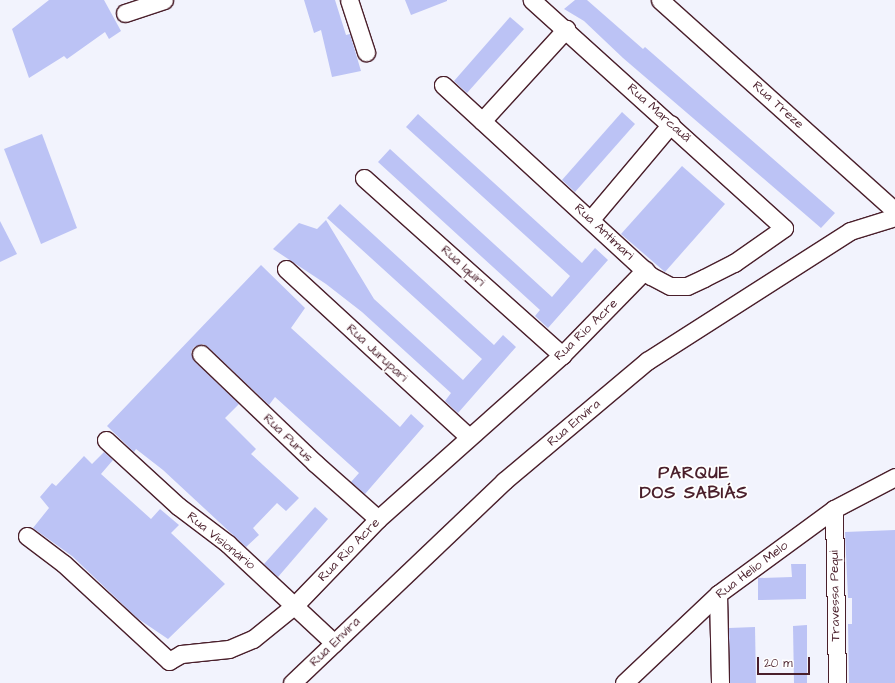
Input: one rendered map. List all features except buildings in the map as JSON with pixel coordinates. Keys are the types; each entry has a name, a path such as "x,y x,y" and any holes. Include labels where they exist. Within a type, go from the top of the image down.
{"street":[{"path":"124,13 164,0"},
{"path":"349,0 366,52"},
{"name":"Rua Marcauã","path":"532,0 566,29 784,228"},
{"name":"Rua Treze","path":"660,0 895,211"},
{"path":"482,121 566,29"},
{"name":"Rua Antimari","path":"443,86 591,219 645,270 670,286 686,286 734,263 784,228"},
{"path":"591,219 671,124"},
{"name":"Rua Iquiri","path":"364,178 562,355"},
{"name":"Rua Envira","path":"292,683 504,481 647,361 850,231 895,217"},
{"name":"Rua Jurupari","path":"286,269 469,437"},
{"name":"Rua Rio Acre","path":"27,536 64,564 169,661 181,654 229,649 252,639 295,605 378,519 562,355 645,270"},
{"name":"Rua Purus","path":"201,354 315,463 378,519"},
{"name":"Rua Visionário","path":"106,440 131,465 178,506 228,544 334,643"},
{"name":"Rua Helio Melo","path":"624,683 718,594 834,509 895,477"},
{"name":"Travessa Pequi","path":"834,509 836,683"},
{"path":"718,594 720,683"}],"district":[{"name":"PARQUE DOS SABIÁS","path":"694,484"}]}
